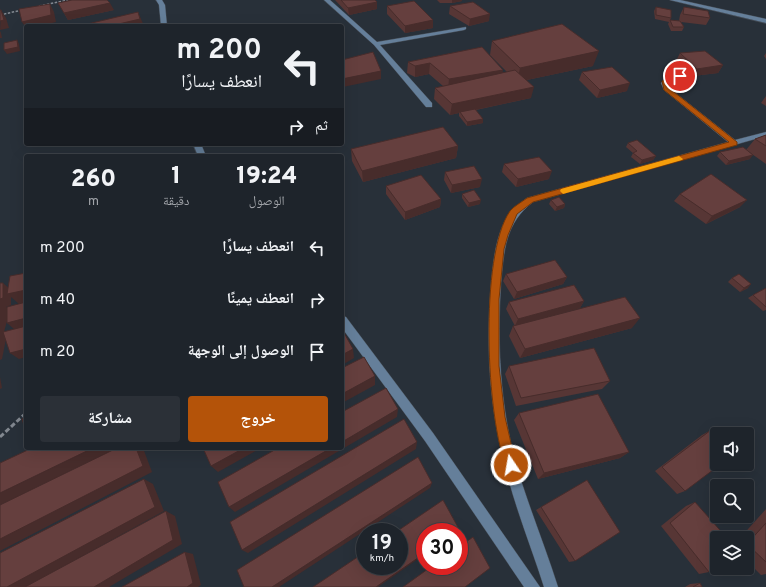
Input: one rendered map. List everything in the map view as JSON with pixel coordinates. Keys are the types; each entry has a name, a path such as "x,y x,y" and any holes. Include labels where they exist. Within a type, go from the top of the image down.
{"street":[{"path":"159,0 162,5 164,24"},
{"path":"327,0 376,44 429,105"},
{"path":"673,0 766,21"},
{"path":"376,44 464,28"},
{"path":"680,76 664,82 666,89 734,143"},
{"path":"551,587 511,465 500,417 494,366 495,299 500,249 504,235 514,212 530,200 766,134"},
{"path":"344,323 428,437 533,587"}],"path":[{"path":"34,7 68,0"},
{"path":"0,15 27,9"},
{"path":"0,437 24,415"}],"building":[{"path":"72,0 107,0 110,3 64,13 58,3"},
{"path":"341,0 375,0 377,2 348,8"},
{"path":"414,1 433,20 405,26 387,6"},
{"path":"473,2 490,14 470,19 450,6"},
{"path":"50,4 51,15 22,22 19,9"},
{"path":"656,7 671,10 671,18 656,15"},
{"path":"684,7 708,11 710,18 683,14"},
{"path":"0,10 4,20 0,21"},
{"path":"138,12 140,19 119,24 87,24"},
{"path":"670,20 680,21 684,27 673,27"},
{"path":"562,24 599,51 520,68 492,41"},
{"path":"17,40 18,47 4,50 4,43"},
{"path":"482,47 503,70 449,79 430,63 415,66 408,62"},
{"path":"705,51 723,65 697,69 680,53"},
{"path":"373,52 381,71 344,79 344,59"},
{"path":"612,67 630,83 600,90 582,72"},
{"path":"515,70 534,87 452,104 435,88"},
{"path":"475,109 483,119 467,122 460,112"},
{"path":"443,127 458,146 362,171 351,149"},
{"path":"766,135 766,146 755,139"},
{"path":"637,140 656,156 642,160 633,153 637,151 628,143"},
{"path":"743,147 753,155 729,161 720,152"},
{"path":"539,157 552,171 518,179 504,164"},
{"path":"474,166 482,179 452,185 445,172"},
{"path":"711,174 747,200 712,216 680,194"},
{"path":"421,175 441,199 405,212 386,186"},
{"path":"474,190 481,200 469,203 462,194"},
{"path":"559,197 565,204 557,207 551,200"},
{"path":"555,260 567,277 517,292 506,274"},
{"path":"24,273 24,290 7,294 10,276"},
{"path":"739,274 751,284 744,288 732,278"},
{"path":"0,283 3,283 3,298 0,299"},
{"path":"574,285 584,301 518,319 509,302"},
{"path":"766,288 766,307 753,295"},
{"path":"625,297 640,318 525,349 513,326"},
{"path":"24,303 24,319 7,323 7,307"},
{"path":"24,327 24,350 10,353 3,332"},
{"path":"344,333 353,349 344,354"},
{"path":"594,348 610,381 521,398 509,366"},
{"path":"364,357 375,376 344,393 344,367"},
{"path":"386,388 398,409 344,441 344,411"},
{"path":"598,394 629,452 544,473 519,413"},
{"path":"404,419 417,442 242,550 230,522"},
{"path":"710,431 710,471 712,471 685,491 662,467"},
{"path":"28,450 89,450 0,493 0,463"},
{"path":"113,450 137,450 143,466 0,539 0,505"},
{"path":"204,450 240,450 211,466"},
{"path":"274,450 328,450 229,507 218,482"},
{"path":"418,457 432,483 370,523 356,523 356,532 272,587 244,587 237,570"},
{"path":"144,479 155,507 7,587 0,587 0,553"},
{"path":"587,480 620,532 575,561 541,507"},
{"path":"443,500 456,523 416,523 416,559 408,565 408,524"},
{"path":"695,502 710,519 710,523 714,523 721,531 710,531 709,572 670,523"},
{"path":"166,511 173,540 94,587 25,587"},
{"path":"766,523 766,562 754,551 754,536"},
{"path":"473,537 490,568 465,587 403,587 420,575 468,575 468,541"},
{"path":"185,552 193,583 187,587 122,587"},
{"path":"356,558 356,575 393,575 376,587 313,587"},
{"path":"700,583 702,587 693,587"}],"slow traffic":[{"path":"563,191 679,159"}],"route":[{"path":"511,465 500,417 494,366 495,299 500,249 504,235 514,212 530,200 734,143 666,89 664,82 680,76"}]}
